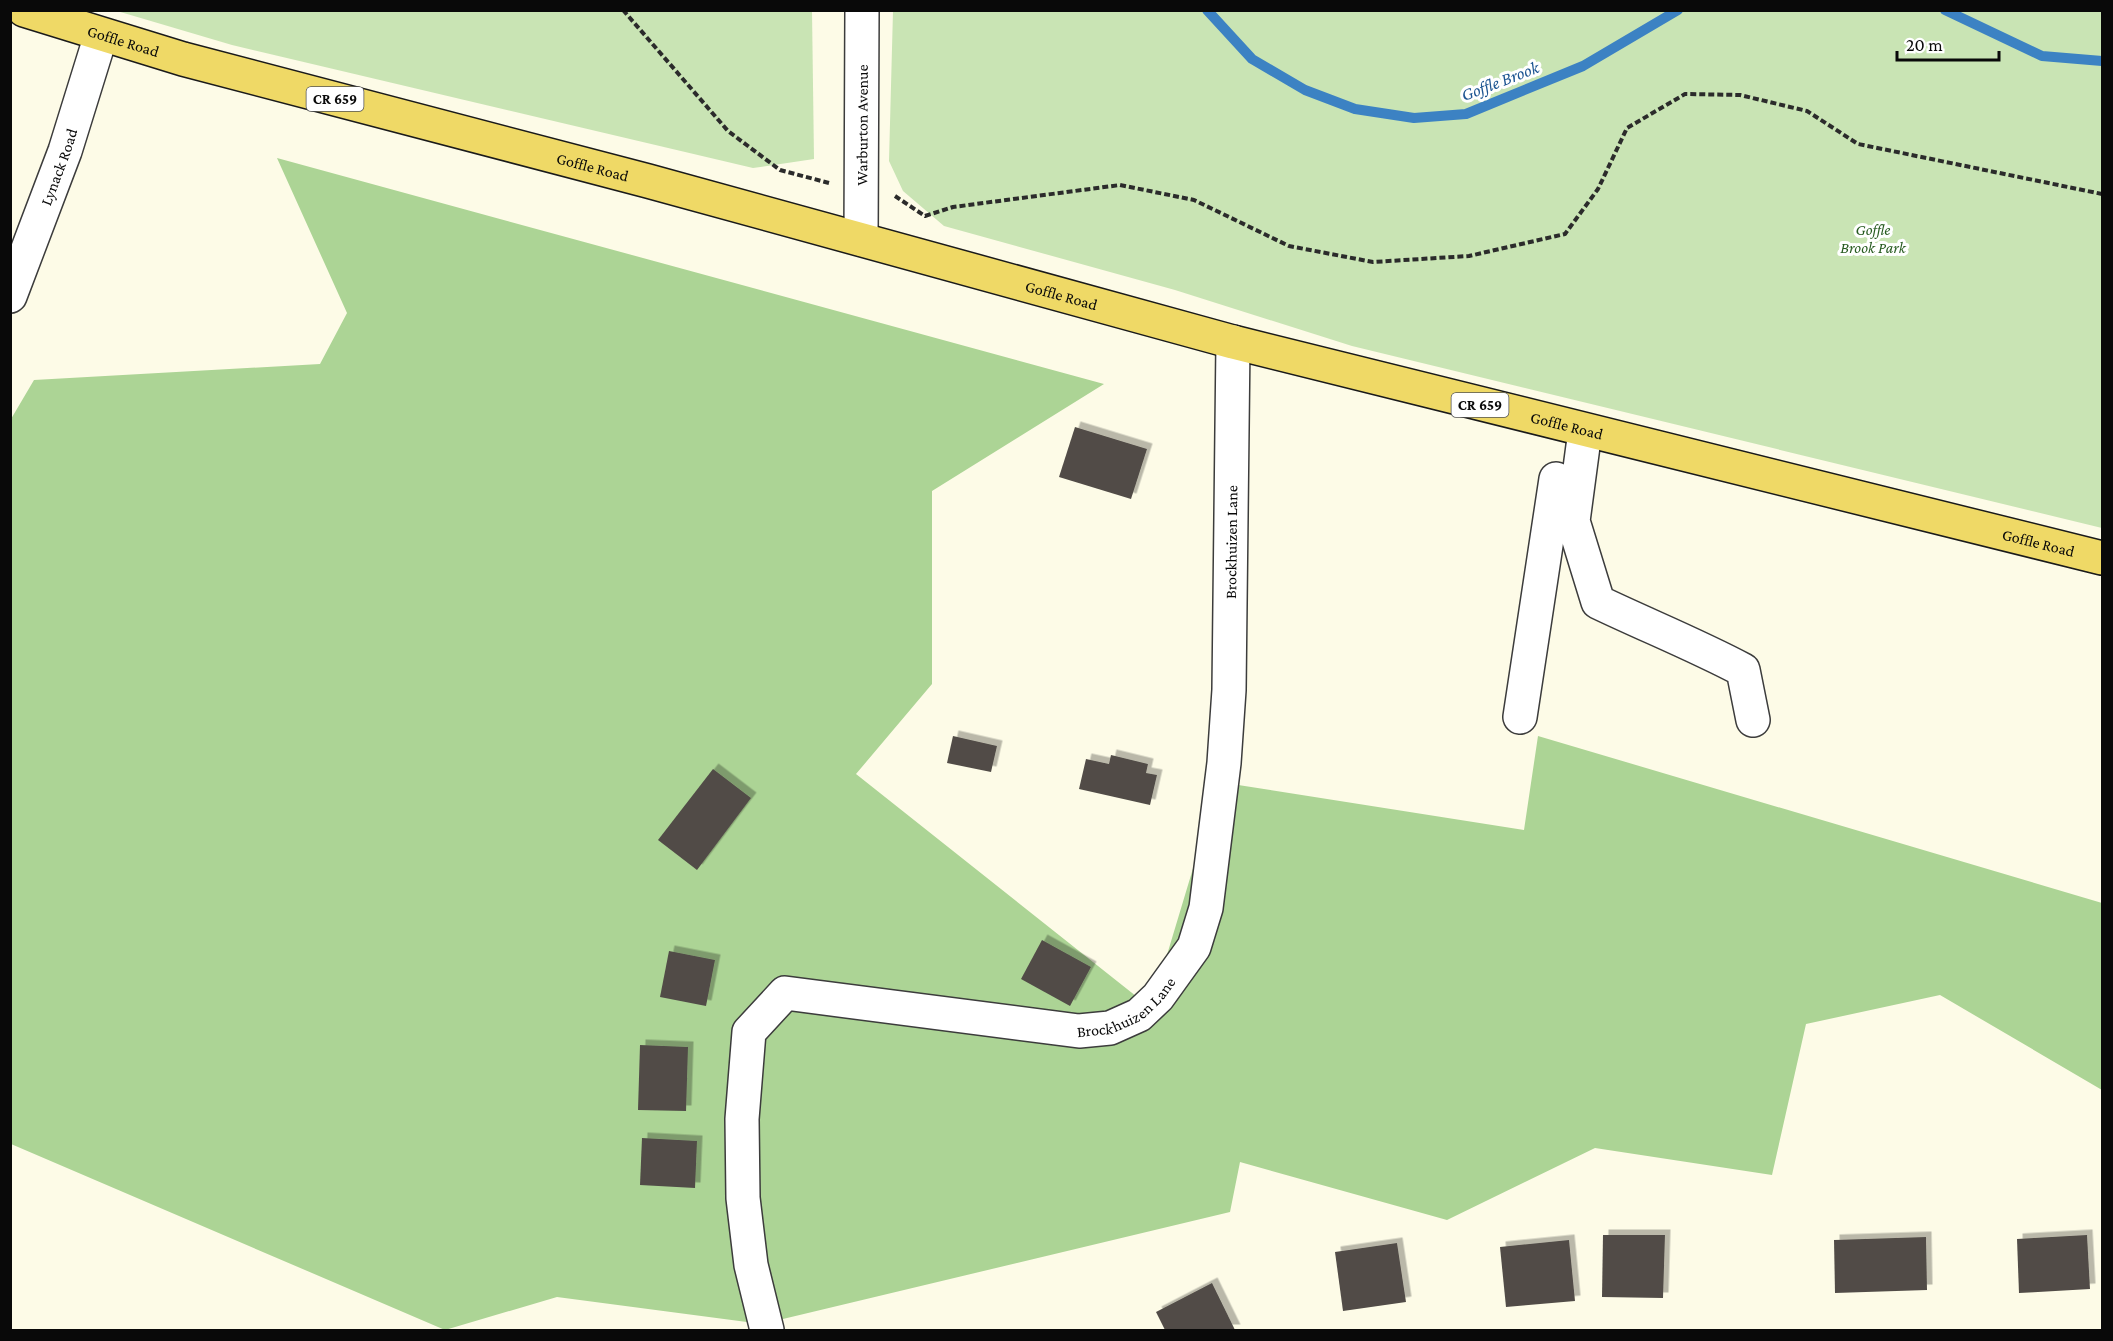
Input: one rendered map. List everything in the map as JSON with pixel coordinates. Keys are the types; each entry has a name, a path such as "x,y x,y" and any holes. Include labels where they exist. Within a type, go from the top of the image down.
{"main road":[{"name":"Goffle Road","path":"24,10 183,59 648,181 1233,342 2103,558"}],"street":[{"name":"Warburton Avenue","path":"861,239 862,10"},
{"name":"Lynack Road","path":"10,296 65,151 101,35"},
{"name":"Brockhuizen Lane","path":"767,1330 751,1265 743,1198 742,1119 749,1032 785,993 1079,1031 1110,1028 1139,1015 1158,997 1194,947 1206,908 1224,763 1229,690 1233,342"},
{"path":"1520,717 1575,428"},
{"path":"1575,428 1573,521 1598,602 1697,646 1743,670 1753,720"}],"path":[{"path":"623,10 728,131 780,170 861,192"},
{"path":"893,195 925,216 952,207 1120,185 1194,200 1289,246 1372,262 1469,256 1565,234 1598,189 1627,128 1685,94 1740,95 1807,111 1858,144 2103,194"}],"green space":[{"path":"117,11 812,11 814,159 753,168 232,45"},
{"name":"Goffle Brook Park","path":"893,11 2102,11 2102,528 1352,346 1175,290 944,226 903,191 889,161"},
{"path":"277,158 1104,384 932,491 932,684 856,774 1151,1008 1219,782 1524,830 1538,736 2102,903 2102,1090 1940,995 1806,1024 1772,1175 1595,1148 1447,1220 1240,1162 1230,1212 762,1324 557,1297 445,1330 11,1144 11,419 34,380 320,364 347,313"}],"building":[{"path":"1075,427 1147,449 1131,499 1059,477"},
{"path":"953,736 997,746 991,772 947,763"},
{"path":"1111,755 1148,764 1146,773 1157,775 1150,805 1079,789 1086,759 1109,764"},
{"path":"713,769 751,798 697,870 658,840"},
{"path":"1042,940 1091,967 1070,1006 1021,979"},
{"path":"669,951 715,960 706,1006 660,997"},
{"path":"640,1045 688,1047 686,1111 638,1110"},
{"path":"642,1138 697,1141 695,1188 640,1185"},
{"path":"1603,1235 1665,1235 1663,1298 1602,1297"},
{"path":"2087,1235 2090,1289 2019,1293 2017,1239"},
{"path":"1926,1237 1927,1290 1835,1293 1834,1240"},
{"path":"1569,1240 1575,1301 1506,1307 1500,1247"},
{"path":"1397,1243 1406,1302 1343,1311 1335,1252"},
{"path":"1212,1283 1235,1330 1165,1330 1156,1312"}],"waterway":[{"name":"Goffle Brook","path":"1207,10 1252,59 1305,90 1355,109 1414,118 1466,114 1583,66 1678,10"},
{"name":"Goffle Brook","path":"1945,10 2042,56 2102,61"}]}
